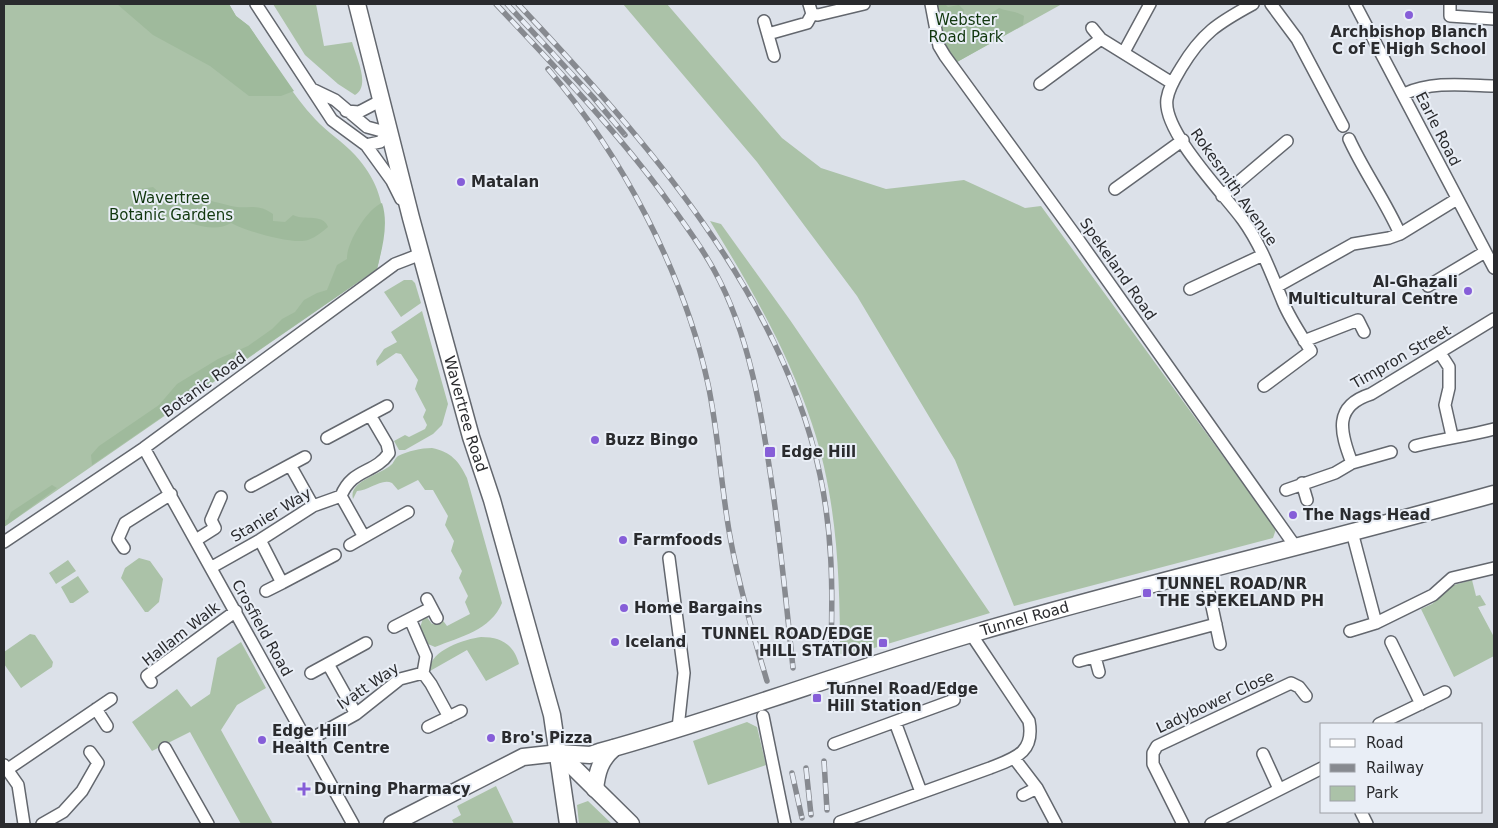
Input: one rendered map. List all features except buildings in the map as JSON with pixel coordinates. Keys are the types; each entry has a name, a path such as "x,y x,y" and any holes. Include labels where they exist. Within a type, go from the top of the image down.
{"main road":[{"name":"Wavertree Road","path":"358,8 380,101 421,254 552,714 568,824"},
{"name":"Tunnel Road","path":"392,824 523,757 559,753 590,754 614,748 779,698 974,633 1204,569 1494,494"},
{"path":"595,789 599,766 604,756 614,748"},
{"path":"559,753 631,824"}],"street":[{"path":"256,4 294,59 310,88 332,120 366,145 392,181 412,218"},
{"path":"768,34 804,24 811,9 818,15 864,4"},
{"name":"Spekeland Road","path":"931,4 939,46 945,56 1078,239 1295,546"},
{"path":"1124,52 1150,4"},
{"name":"Rokesmith Avenue","path":"1253,4 1203,36 1192,49 1172,83 1167,101 1169,116 1182,140 1222,196 1242,220 1264,254 1290,318 1311,351 1264,386"},
{"path":"1271,4 1297,39 1343,126"},
{"name":"Earle Road","path":"1355,4 1494,268"},
{"path":"1450,4 1450,16 1494,19"},
{"path":"764,21 774,56"},
{"path":"1092,28 1101,39 1172,83"},
{"path":"1040,84 1101,39"},
{"path":"1404,94 1418,87 1432,85 1494,86"},
{"path":"310,88 335,100 367,128 389,133"},
{"path":"346,111 359,112 380,101"},
{"path":"366,145 380,142 389,133"},
{"path":"1349,138 1362,167 1380,192 1400,234"},
{"path":"1115,189 1182,140"},
{"path":"1222,196 1287,141"},
{"path":"1276,281 1353,244 1389,238 1400,234 1457,199"},
{"path":"1428,286 1486,252"},
{"name":"Botanic Road","path":"4,542 144,448 395,264 421,254"},
{"path":"1190,289 1264,254"},
{"name":"Timpron Street","path":"1352,463 1342,422 1345,410 1358,399 1371,394 1494,319"},
{"path":"1304,341 1358,320 1364,332"},
{"path":"1440,353 1449,367 1449,388 1445,405 1452,436"},
{"path":"328,438 386,406"},
{"path":"364,537 341,496 348,482 384,461 389,454 370,415"},
{"path":"1415,446 1452,436 1464,437 1494,429"},
{"name":"Crosfield Road","path":"144,448 212,567 353,824"},
{"path":"1286,490 1335,473 1352,463 1391,452"},
{"path":"251,486 305,457"},
{"path":"290,465 313,506"},
{"path":"1302,483 1307,500"},
{"path":"124,548 118,539 125,523 171,494"},
{"name":"Stanier Way","path":"212,567 260,540 313,506 341,496"},
{"path":"196,540 215,528 211,520 221,497"},
{"path":"350,545 408,512"},
{"path":"1352,532 1376,623"},
{"path":"260,540 282,583"},
{"path":"266,591 335,555"},
{"path":"669,558 684,673 678,728"},
{"path":"1350,631 1376,623 1433,595 1452,578 1494,568"},
{"path":"1204,569 1220,644"},
{"path":"394,627 432,608"},
{"name":"Hallam Walk","path":"151,682 147,676 236,611"},
{"name":"Ivatt Way","path":"307,741 356,714 400,679 423,673 427,658 410,619"},
{"path":"1079,660 1216,624"},
{"path":"840,822 1014,758 1024,752 1031,732 1029,721 974,633"},
{"path":"1391,642 1421,704"},
{"path":"312,673 366,643"},
{"path":"1095,657 1099,672"},
{"path":"328,664 356,714"},
{"path":"423,673 432,684 449,717"},
{"name":"Ladybower Close","path":"1183,824 1153,764 1152,753 1157,746 1291,683 1299,687 1306,696"},
{"path":"1381,723 1445,692"},
{"path":"24,824 18,785 6,767 111,699"},
{"path":"834,744 954,700"},
{"path":"96,709 107,726"},
{"path":"428,727 462,710"},
{"path":"763,716 785,824"},
{"path":"895,722 921,792"},
{"path":"166,748 208,824"},
{"path":"42,824 62,812 82,791 98,763 90,752"},
{"path":"1263,754 1279,790"},
{"path":"1014,758 1037,788 1056,824"},
{"path":"1210,824 1320,769"},
{"path":"1023,795 1037,788"}],"green space":[{"name":"Wavertree Botanic Gardens","path":"4,4 229,4 236,16 249,26 306,109 350,150 366,168 379,195 382,209 383,238 377,269 4,527"},
{"path":"117,4 229,4 236,16 249,26 294,91 281,96 249,96 210,66 153,35"},
{"path":"273,4 316,4 324,46 352,42 361,71 362,85 360,91 355,95 338,84 305,55"},
{"path":"623,4 667,4 782,138 821,168 886,189 964,180 1025,208 1041,206 1276,529 1273,538 1014,606 955,460 857,296 757,162"},
{"name":"Webster Road Park","path":"936,4 1062,4 957,62"},
{"name":"Webster Road Park","path":"936,4 945,4 948,7 959,5 964,10 962,21 968,21 970,14 985,17 999,8 1024,16 1023,25 957,62 943,42"},
{"path":"153,187 164,197 191,198 237,207 262,208 273,214 273,221 285,222 293,215 322,220 328,227 308,240 292,241 247,230 231,223 216,228 199,226 166,217 131,213 129,208 140,189"},
{"path":"382,203 385,228 377,269 92,465 91,455 99,446 159,405 177,384 218,359 248,346 272,329 282,319 295,312 304,300 327,290 337,265 347,259 350,244 359,227 370,212"},
{"path":"710,221 721,224 790,320 990,613 851,655 840,654 838,567 832,509 827,480 812,424 780,345 754,295"},
{"path":"404,280 412,280 415,283 421,303 401,317 384,292"},
{"path":"422,311 448,404 442,425 433,434 405,450 399,450 394,441 405,435 409,437 425,429 427,425 423,417 426,410 415,389 418,380 401,354 396,353 377,366 376,361 384,349 397,342 391,332"},
{"path":"432,448 454,458 467,478 502,603 497,612 483,626 464,636 435,647 428,644 420,628 423,618 426,616 432,624 441,618 447,626 470,614 465,602 468,596 459,578 462,571 451,551 454,541 445,525 448,516 433,490 425,490 418,480 398,490 392,483 379,483 357,491 353,499 355,488 360,483 386,469 398,456 415,450"},
{"path":"52,485 57,488 4,527 4,521 8,519 11,512"},
{"path":"139,558 150,561 163,579 159,602 148,612 145,612 121,578 125,568"},
{"path":"68,560 76,571 56,584 49,573"},
{"path":"78,576 89,592 73,603 70,603 61,587"},
{"path":"1472,580 1476,596 1480,595 1486,605 1478,607 1494,637 1494,656 1454,677 1421,609 1432,604 1454,585"},
{"path":"30,634 35,635 53,662 52,667 21,688 4,664 4,652"},
{"path":"488,637 506,643 514,652 519,664 486,681 467,650 430,671 431,664 441,652 457,643"},
{"path":"241,642 266,688 237,705 221,730 273,824 241,824 190,732 152,751 132,722 177,689 191,707 210,694 217,658"},
{"path":"747,722 757,727 766,765 708,785 693,741"},
{"path":"496,786 514,824 454,824 452,820 461,815 457,806"},
{"path":"588,801 612,824 579,824 577,805"}],"railway":[{"path":"496,4 586,101 650,177 698,244 727,296 746,350 759,406 776,514 793,668"},
{"path":"507,4 593,97 625,135"},
{"path":"518,4 612,108 658,163 701,220 740,280 774,343 801,408 824,496 831,559 831,644"},
{"path":"548,69 601,139 625,177 647,217 683,300 708,384 731,542 747,612 767,681"},
{"path":"824,761 827,810"},
{"path":"806,768 811,815"},
{"path":"792,773 802,818"}],"place":[{"name":"Archbishop Blanch C of E High School","path":"1409,15"},
{"name":"Matalan","path":"461,182"},
{"name":"Al-Ghazali Multicultural Centre","path":"1468,291"},
{"name":"Buzz Bingo","path":"595,440"},
{"name":"Edge Hill","path":"770,452"},
{"name":"The Nags Head","path":"1293,515"},
{"name":"Farmfoods","path":"623,540"},
{"name":"TUNNEL ROAD/NR THE SPEKELAND PH","path":"1147,593"},
{"name":"Home Bargains","path":"624,608"},
{"name":"Iceland","path":"615,642"},
{"name":"TUNNEL ROAD/EDGE HILL STATION","path":"883,643"},
{"name":"Tunnel Road/Edge Hill Station","path":"817,698"},
{"name":"Bro's Pizza","path":"491,738"},
{"name":"Edge Hill Health Centre","path":"262,740"},
{"name":"Durning Pharmacy","path":"304,789"}]}
